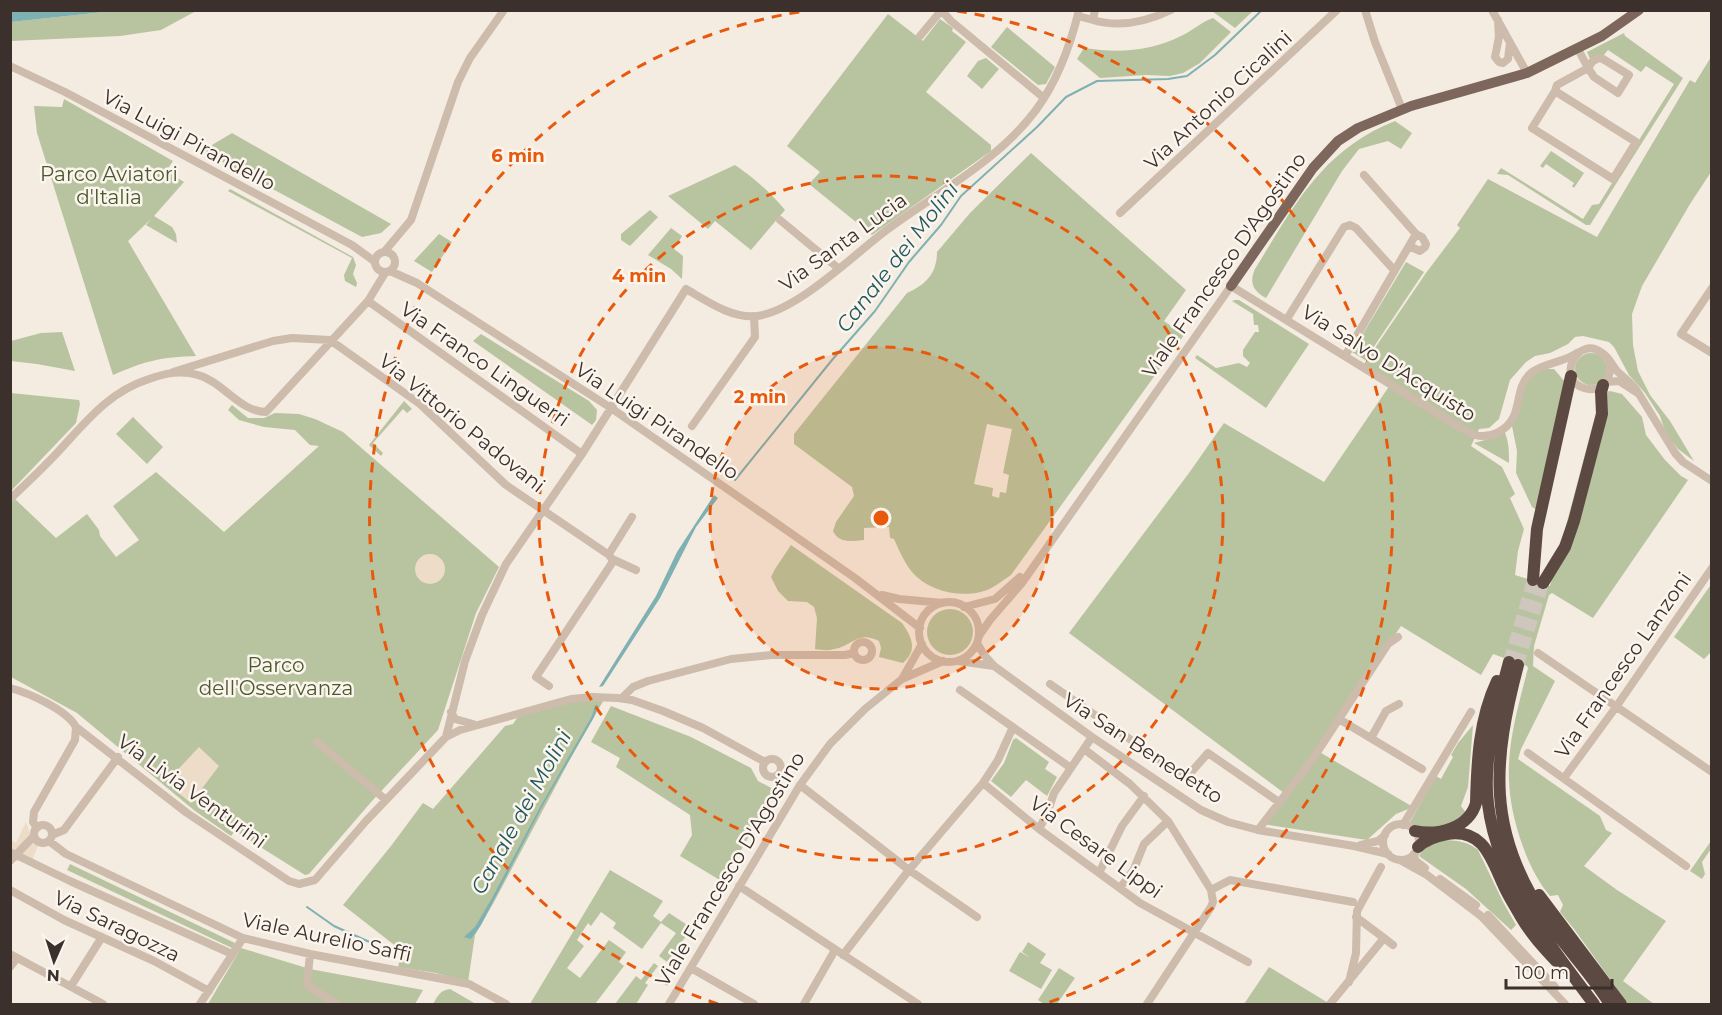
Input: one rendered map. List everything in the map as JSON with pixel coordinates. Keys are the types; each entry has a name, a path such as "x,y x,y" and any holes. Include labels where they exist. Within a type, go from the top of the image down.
{"highway":[{"path":"1571,375 1537,534 1540,581 1565,548 1574,521 1602,414 1601,392 1605,383"},
{"path":"1415,831 1424,833 1449,830 1465,821 1474,811 1479,741 1494,688 1513,663"},
{"path":"1513,663 1500,752 1500,812 1506,836 1519,872 1543,915 1610,1005"},
{"path":"1513,663 1497,708 1488,756 1487,792 1494,835 1521,899 1594,1005"},
{"path":"1416,851 1437,836 1453,833 1463,834 1482,844 1491,855 1504,887 1527,928 1583,990"},
{"path":"1513,854 1531,884 1622,1005"}],"main road":[{"name":"Viale Francesco D'Agostino","path":"1231,286 1325,153 1358,128 1402,110 1527,73 1578,49 1639,10"}],"street":[{"path":"370,298 383,258 411,220 458,82 470,58 504,10"},
{"path":"1093,20 1095,10"},
{"path":"1078,13 1093,20 1116,25 1147,21 1171,10"},
{"name":"Via Antonio Cicalini","path":"1120,213 1337,10"},
{"path":"1365,10 1374,42 1402,110"},
{"path":"1492,10 1527,73"},
{"path":"920,36 941,11 1044,98"},
{"name":"Via Santa Lucia","path":"754,316 791,303 887,229 989,157 1014,136 1053,83 1069,50 1078,13"},
{"path":"1498,20 1499,38 1495,57 1497,61 1503,63 1508,59 1510,43"},
{"path":"1555,91 1636,142 1613,179 1532,128 1557,85 1588,68 1598,58 1629,75 1618,93 1594,77 1588,68 1578,49"},
{"name":"Via Luigi Pirandello","path":"10,66 65,92 352,245 383,258 417,283 611,408 874,592 920,628"},
{"path":"1364,175 1416,234 1425,240 1425,247 1420,250 1409,246"},
{"path":"780,220 838,268"},
{"path":"1287,319 1344,227 1350,225 1356,228 1394,270"},
{"path":"1345,356 1416,234"},
{"path":"173,372 202,376 220,386 254,412 266,412 370,298 394,266 383,258"},
{"name":"Via Luigi Pirandello","path":"383,258 388,272 417,283"},
{"name":"Via Salvo D'Acquisto","path":"1231,286 1475,435 1488,436 1500,432 1509,424 1525,380 1540,368"},
{"name":"Viale Francesco D'Agostino","path":"669,1005 813,765 841,732 902,679 943,661 957,661 970,654 990,620 1006,603 1231,286"},
{"path":"1712,288 1681,334 1712,353"},
{"path":"446,737 465,661 482,615 506,564 582,454 686,289 733,314 754,316 755,337 692,426"},
{"name":"Via Franco Linguerri","path":"370,298 582,454"},
{"path":"10,499 39,473 88,417 115,394 135,383 282,339 330,340"},
{"name":"Via Vittorio Padovani","path":"330,340 420,404 506,485 610,556 636,570"},
{"path":"1540,368 1547,364 1568,360 1584,350 1595,349 1603,353 1617,371 1630,380 1675,453 1712,481"},
{"path":"1571,375 1572,361 1578,353"},
{"path":"1605,383 1610,373 1609,361"},
{"path":"1540,368 1560,368 1571,375 1577,385 1586,389 1594,389 1605,383 1619,381 1639,394"},
{"path":"549,686 536,677 612,563 610,556 632,517"},
{"name":"Viale Francesco D'Agostino","path":"946,603 964,607 995,599 1009,589 1034,564"},
{"name":"Via Francesco Lanzoni","path":"1564,778 1711,570"},
{"name":"Via Luigi Pirandello","path":"874,592 893,598 946,603"},
{"path":"995,599 1006,603"},
{"path":"943,661 930,655 922,644 920,628 929,611 946,603"},
{"path":"964,607 974,616 979,629 978,639"},
{"path":"1258,830 1312,760 1388,644 1398,637"},
{"name":"Via San Benedetto","path":"978,639 984,655 994,666 1092,737 1201,810 1228,822 1258,830 1388,854 1427,875 1481,916 1564,1005"},
{"name":"Viale Francesco D'Agostino","path":"902,679 922,644"},
{"path":"622,698 633,687 648,681 731,659 771,655 854,653"},
{"path":"1538,653 1712,772"},
{"name":"Via San Benedetto","path":"957,661 994,666"},
{"path":"1050,684 1186,778 1208,753 1279,802"},
{"path":"632,700 639,686"},
{"name":"Via Livia Venturini","path":"10,688 29,694 68,716 76,727 118,757 185,811 288,881 299,884 315,880 446,737 460,730 571,699 593,697 632,700 703,728 765,762"},
{"path":"960,690 1071,768"},
{"path":"1371,738 1386,711 1399,704"},
{"path":"451,712 455,719 463,723 480,725"},
{"name":"Via San Benedetto","path":"1354,846 1378,841 1392,827 1403,825 1471,712"},
{"path":"1339,719 1422,769"},
{"path":"76,727 75,740 34,812 33,822 38,842 43,843 64,830 118,757"},
{"path":"804,1005 839,952 984,783 998,760 1013,727"},
{"path":"1039,829 1054,793 1092,737"},
{"path":"317,742 386,800"},
{"path":"1084,749 1144,796 1168,821 1211,890 1213,902 1196,932 1147,1005"},
{"name":"Via Francesco Lanzoni","path":"1528,753 1686,866"},
{"name":"Via Cesare Lippi","path":"984,783 1039,829 1140,903 1248,962"},
{"path":"800,785 909,870 977,917"},
{"path":"1099,873 1122,826 1144,796"},
{"path":"1120,888 1134,869 1144,844 1168,821"},
{"path":"12,856 42,825 48,826 51,838"},
{"path":"1403,825 1415,831 1418,839 1415,860 1418,864 1483,910 1572,1005"},
{"path":"1385,835 1384,845 1388,854"},
{"name":"Viale Aurelio Saffi","path":"51,838 66,854 243,938 310,954 469,984 506,1005"},
{"path":"1400,860 1416,851"},
{"name":"Viale Aurelio Saffi","path":"12,856 232,954"},
{"path":"1349,982 1356,952 1357,911 1381,867"},
{"path":"1211,890 1230,880 1353,902"},
{"path":"739,886 839,952 904,1001 918,1005"},
{"name":"Via Saragozza","path":"10,890 64,920 154,961 209,990"},
{"path":"1356,918 1393,945"},
{"path":"71,986 102,937"},
{"path":"200,1005 243,938"},
{"path":"1330,1005 1384,938"},
{"path":"310,954 307,984 337,1005"},
{"path":"10,967 14,956 103,1005"},
{"path":"691,968 748,1003"}],"green space":[{"path":"113,11 196,11 161,30 120,36 11,41 10,22"},
{"path":"1212,11 1253,11 1235,28"},
{"path":"888,14 923,41 940,19 953,28 952,31 966,42 926,92 991,145 991,151 872,235 809,184 820,172 787,146"},
{"path":"1213,18 1231,32 1200,63 1183,73 1170,76 1100,78 1077,59 1084,48 1121,51 1157,45 1181,36"},
{"path":"1007,27 1055,67 1046,84 1038,85 991,47"},
{"path":"1624,33 1683,78 1590,225 1586,225 1508,175 1497,174 1501,168 1583,219 1592,205 1599,204 1674,84 1646,66 1641,72 1608,50 1603,56 1590,59 1587,52"},
{"path":"1711,57 1711,172 1642,286 1632,314 1633,345 1638,371 1650,395 1670,421 1694,461 1678,449 1666,434 1660,416 1645,393 1629,375 1614,347 1609,342 1583,336 1575,337 1568,344 1550,353 1535,356 1526,362 1510,380 1499,419 1489,428 1479,429 1471,446 1502,467 1515,494 1510,498 1524,529 1515,575 1550,586 1601,394 1610,391 1622,394 1642,417 1646,435 1665,460 1688,480 1593,618 1552,593 1549,595 1534,646 1533,666 1555,681 1518,759 1600,816 1606,830 1612,833 1584,866 1666,921 1623,981 1654,1004 1628,1004 1560,912 1563,905 1558,895 1550,896 1535,875 1519,835 1513,812 1509,770 1513,731 1527,666 1493,654 1481,675 1401,626 1316,750 1413,807 1396,814 1367,840 1262,824 1284,793 1069,633 1224,423 1324,482 1390,385 1362,367 1426,273 1460,228 1457,225 1488,179 1597,237 1690,80 1695,83"},
{"path":"986,58 999,69 982,89 967,76 978,61"},
{"name":"Parco Aviatori d'Italia","path":"64,99 173,161 166,171 184,182 154,216 172,227 177,243 146,225 151,219 128,241 196,356 153,361 113,375 37,133 34,106 62,107"},
{"path":"1395,121 1412,133 1401,149 1388,141 1359,149 1342,171 1266,298 1253,286 1253,274 1297,202 1329,164 1348,148 1370,133"},
{"path":"232,133 391,224 381,233 362,237 202,151"},
{"path":"1551,151 1584,173 1574,188 1572,186 1574,183 1546,164 1543,168 1540,166"},
{"path":"1031,153 1186,290 1164,321 1184,335 1011,575 987,590 957,594 937,589 919,579 902,556 894,539 890,538 889,527 864,528 864,540 846,541 839,538 833,531 836,522 854,496 852,487 794,444 794,434 907,293 929,278 935,267 937,252 970,213","holes":["987,424 1012,429 1003,473 1009,475 1006,493 1000,492 999,498 992,496 993,488 974,484"]},
{"path":"735,165 762,186 785,210 751,250 715,221 708,229 668,196"},
{"path":"230,189 353,257 356,265 353,274 357,283 356,287 345,281 344,275 352,258 228,191"},
{"path":"650,210 658,217 630,246 621,240 621,234"},
{"path":"671,228 682,236 674,249 683,256 682,279 671,269 648,255"},
{"path":"439,234 452,242 432,272 414,261"},
{"path":"1406,262 1424,272 1365,360 1352,352"},
{"path":"1239,300 1309,344 1266,408 1195,358 1197,355 1216,368 1239,363 1247,367 1250,363 1243,356 1243,350 1255,332 1259,332 1258,325 1254,325 1253,314 1232,301"},
{"path":"62,332 75,371 11,361 11,341 41,333"},
{"path":"481,334 589,401 597,410 596,420 592,425 473,341"},
{"path":"1591,353 1602,358 1607,369 1602,380 1591,385 1580,380 1575,369 1580,358"},
{"path":"1542,369 1554,369 1571,389 1537,510 1532,507 1516,473 1517,451 1511,421 1521,386"},
{"path":"11,393 79,400 80,404 76,423 11,491"},
{"path":"404,401 412,409 407,413 403,409 373,443 383,453 381,456 369,445"},
{"name":"Parco dell'Osservanza","path":"232,405 248,418 264,418 275,413 299,414 343,432 499,567 476,613 438,730 309,874 305,875 235,831 231,836 195,811 77,713 11,677 10,503 15,499 56,538 87,514 116,557 139,540 113,506 156,472 224,532 319,446 310,445 295,430 264,427 239,420 228,410"},
{"path":"133,417 163,447 147,464 116,434"},
{"path":"1504,431 1508,442 1509,463 1474,443 1496,437"},
{"path":"791,545 902,623 912,643 911,653 903,663 879,657 881,648 879,641 872,638 860,638 832,650 815,649 817,618 814,607 807,602 788,601 778,591 771,577"},
{"path":"1710,586 1712,587 1711,652 1704,659 1674,637"},
{"path":"955,609 967,615 972,623 972,641 967,649 959,654 945,655 933,649 928,641 927,627 933,615 941,610"},
{"path":"606,696 475,935 468,982 436,973 398,967 402,951 343,905 423,803 433,809 505,726 513,724 524,708"},
{"path":"611,706 691,737 751,768 758,781 775,790 723,882 680,856 692,835 690,815 616,767 620,758 591,742"},
{"path":"1473,725 1468,787 1461,806 1466,813 1443,828 1413,826 1410,822 1436,776 1441,779 1458,743"},
{"path":"1016,738 1049,762 1045,769 1057,777 1047,796 1026,780 1011,797 991,781 1004,763 1013,740"},
{"path":"1447,840 1464,842 1478,850 1516,925 1511,930 1466,889 1419,856 1421,852 1435,843"},
{"path":"1711,841 1711,849 1702,862 1705,874 1702,879 1690,871"},
{"path":"70,864 235,943 232,948 67,870"},
{"path":"610,870 663,901 653,916 661,922 669,913 692,928 667,962 659,956 676,933 661,923 642,949 613,928 616,923 601,912 591,926 588,923 577,940 584,946 567,968 580,978 609,940 626,952 619,962 624,966 595,1004 530,1004"},
{"path":"1028,942 1046,954 1040,963 1052,970 1041,989 1009,971 1020,952 1031,958 1022,952"},
{"path":"241,948 310,969 423,990 415,1004 208,1004"},
{"path":"654,963 658,966 645,983 648,985 636,1004 615,1004 636,976 641,980"},
{"path":"1269,967 1330,1004 1244,1004"},
{"path":"1059,968 1075,978 1057,1004 1044,1004 1038,1000"},
{"path":"450,989 476,1004 433,1004 441,992"}],"shaded area":[{"path":"430,554 441,558 445,569 441,580 430,584 419,580 415,569 419,558"},
{"path":"199,747 219,766 191,803 176,791 178,786 170,778"},
{"path":"26,822 33,841 38,846 30,865 20,860 13,862 11,854 10,840 16,843"}],"water":[{"path":"11,10 113,10 113,11 11,22"},
{"path":"714,495 718,498 696,527 660,598 603,686 599,687 656,596 677,552"},
{"path":"595,705 598,705 594,717 542,807 481,925 471,939 464,937 475,927 492,898 540,807 592,716"}],"waterway":[{"name":"Canale dei Molini","path":"735,480 832,360 875,311 909,262 941,225 961,196 1037,127 1066,97 1097,81 1168,79 1187,76 1215,55 1262,10"},
{"name":"Canale dei Molini","path":"307,907 334,926 385,949"}],"tunnel":[{"path":"1509,662 1533,580"},
{"path":"1518,665 1543,583"}]}
